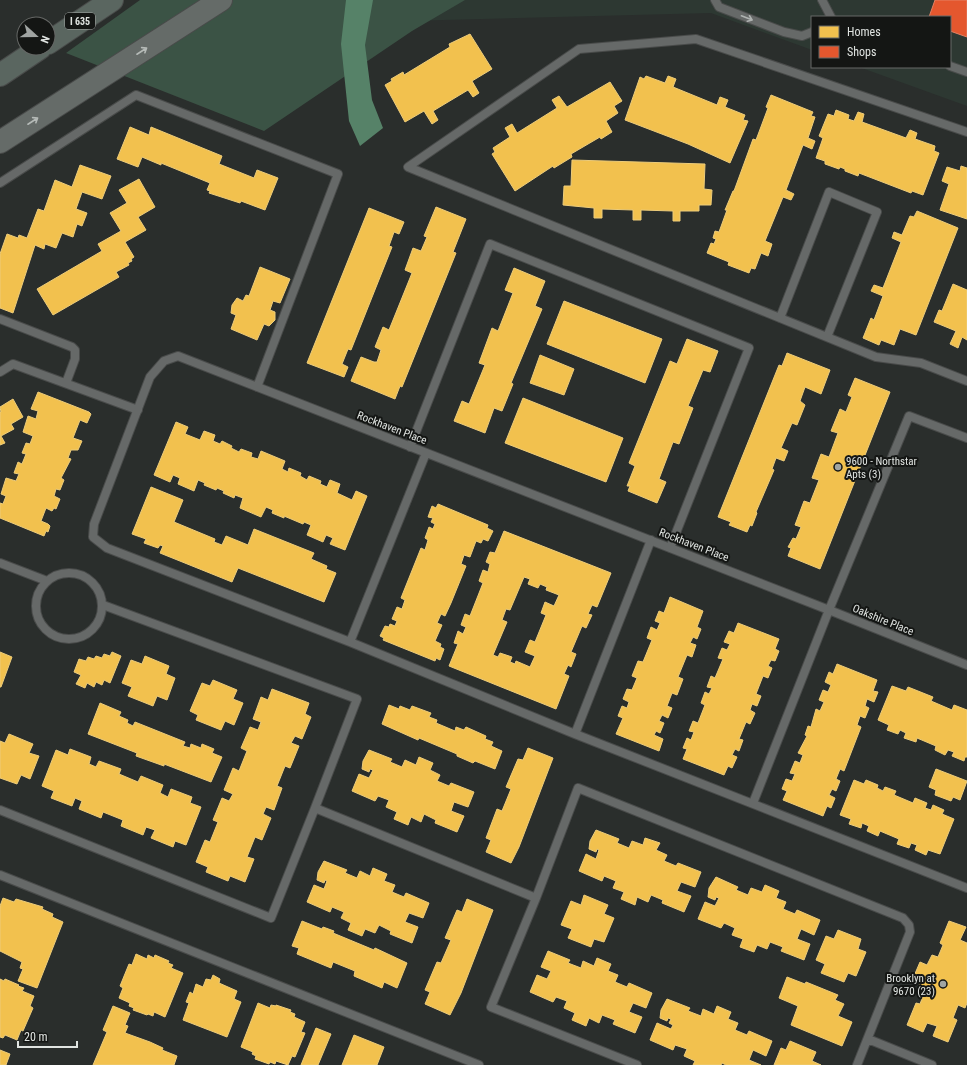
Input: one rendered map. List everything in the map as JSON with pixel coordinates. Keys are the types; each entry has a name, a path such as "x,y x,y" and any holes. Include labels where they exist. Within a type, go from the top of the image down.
{"highway":[{"name":"I 635","path":"56,38 112,0"},
{"path":"0,75 28,56"}],"main road":[{"path":"0,142 221,0"}],"lane":[{"path":"715,0 719,7 784,32 802,36 811,32"},
{"path":"822,0 830,16"},
{"path":"967,132 696,40 579,49 408,167 876,357 921,363 967,381"},
{"path":"951,66 967,72"},
{"path":"0,183 136,95 338,174 257,387"},
{"path":"780,318 829,192 864,206 877,212 827,337"},
{"path":"410,447 490,244 749,348 670,548"},
{"path":"0,319 72,347 75,350 75,359 66,384"},
{"name":"Rockhaven Place","path":"350,642 107,548 93,537 94,524 150,377 164,361 178,356 790,595"},
{"path":"0,372 13,364 138,410"},
{"path":"753,803 829,610 909,416 967,438"},
{"path":"426,453 350,642 575,734 967,888"},
{"path":"575,734 651,540"},
{"path":"0,563 47,581"},
{"path":"76,573 90,579 99,591 103,606 100,620 91,632 78,639 63,640 50,634 40,623 36,608 38,594 47,581 60,574 76,573"},
{"name":"Oakshire Place","path":"790,595 967,665"},
{"path":"0,810 271,918 357,699 103,606"},
{"path":"637,1065 491,1007 536,898 578,788 903,918 909,925 910,932 857,1065"},
{"path":"315,808 536,898"},
{"path":"0,874 479,1065"},
{"path":"868,1039 932,1065"}],"shaded area":[{"path":"140,0 465,0 412,31 264,131 66,53"},
{"path":"224,0 967,0 967,106 862,68 951,68 951,16 811,16 811,50 711,13 182,27"},
{"path":"346,0 373,0 365,45 372,100 383,128 360,146 349,121 341,44"}],"building: Homes":[{"path":"470,34 492,69 472,81 479,93 473,97 468,90 433,111 438,120 432,124 424,111 405,122 385,85 392,81 391,79 403,72 404,75 450,47 449,44"},
{"path":"646,76 665,83 668,76 676,79 673,87 717,105 720,97 728,100 725,107 745,115 743,120 748,121 730,163 688,144 625,120 640,77 644,79"},
{"path":"610,82 622,101 614,106 618,113 606,121 612,132 601,139 600,137 571,154 572,157 554,168 553,166 515,191 492,154 495,152 493,148 510,137 505,128 512,124 517,133 557,108 552,100 559,96 567,107"},
{"path":"771,95 813,112 811,116 815,117 808,138 815,141 812,149 803,145 786,190 794,194 791,200 783,197 765,241 772,244 768,256 761,253 755,269 751,268 749,273 728,265 729,262 707,253 711,243 714,244 716,239 713,238 715,231 719,232 727,210 725,210 734,191 753,139 756,140 768,108 766,107"},
{"path":"836,110 849,115 848,119 854,121 858,112 864,114 862,122 906,138 910,130 917,133 915,139 935,146 934,151 939,153 923,195 912,191 911,193 859,173 858,176 845,171 845,169 840,167 839,169 825,164 825,161 816,158 823,138 819,136 828,114 834,116"},
{"path":"130,127 149,135 151,127 222,156 219,164 254,178 257,170 278,178 265,210 241,201 240,203 209,193 210,191 207,190 210,183 161,163 161,165 142,157 138,167 117,159"},
{"path":"572,160 705,164 704,189 712,190 711,205 699,205 699,211 680,211 680,221 673,221 673,211 641,210 641,220 633,220 633,210 602,209 602,218 594,218 594,208 563,205 564,186 571,186"},
{"path":"80,165 111,176 102,199 82,192 76,209 87,213 82,226 77,224 73,237 62,233 56,248 45,244 44,249 35,245 13,313 0,308 0,254 7,234 18,238 19,235 27,238 38,209 44,211 55,180 72,187"},
{"path":"961,166 967,168 967,219 940,210 949,184 942,181 947,167 960,171"},
{"path":"139,179 155,207 138,217 146,230 125,242 134,257 131,259 132,261 128,263 129,265 116,272 119,277 53,315 37,289 102,251 98,244 121,231 110,213 127,203 119,190"},
{"path":"436,207 466,219 453,252 456,253 402,387 400,386 395,399 351,381 361,357 377,362 381,350 375,347 383,327 389,330 412,273 405,270 413,248 421,251 427,237 424,236"},
{"path":"369,208 404,222 399,234 394,232 389,246 392,247 351,350 348,349 342,364 348,367 344,377 307,363"},
{"path":"917,211 958,228 916,335 900,329 894,345 881,340 879,345 863,338 871,318 874,320 883,296 871,291 874,285 883,288 901,242 892,238 894,232 902,235 910,216 914,217"},
{"path":"260,267 290,279 280,303 273,301 270,310 275,312 275,320 269,326 264,324 257,340 231,329 236,315 231,313 232,305 237,298 243,301 246,295 249,296"},
{"path":"514,268 545,281 535,306 542,309 511,383 513,384 502,411 494,408 485,433 454,421 462,401 469,404 485,365 479,363 492,328 498,331 513,293 505,290"},
{"path":"953,284 967,290 967,340 962,337 958,348 950,344 956,331 934,322 939,310 942,311"},
{"path":"564,301 662,339 645,383 547,344"},
{"path":"687,339 718,351 710,372 703,370 688,406 693,408 679,444 673,442 659,479 666,482 657,503 628,491 630,486 627,486 635,466 629,463 670,361 677,364"},
{"path":"787,353 830,370 821,394 805,387 800,401 805,405 797,425 792,423 781,448 788,451 784,461 776,458 772,469 774,470 756,512 757,513 752,526 750,525 747,532 729,525 731,522 718,517 779,365 782,366"},
{"path":"540,355 574,369 564,395 530,383"},
{"name":"9600 - Northstar Apts (3)","path":"855,378 890,392 820,569 788,556 791,548 788,547 793,538 796,539 801,527 795,525 804,501 810,503 819,480 812,478 821,454 829,457 838,433 831,431 840,409 846,412 852,397 848,395"},
{"path":"38,392 91,414 87,423 80,420 73,438 82,441 78,450 71,450 68,458 71,459 61,478 64,480 60,490 56,489 54,496 60,499 56,509 54,508 52,511 46,508 41,521 50,526 48,532 46,531 44,536 0,518 0,503 3,504 6,496 1,494 6,478 16,481 19,474 14,473 18,462 22,464 26,454 22,453 26,443 30,444 33,436 23,432 28,416 36,419 38,411 31,409"},
{"path":"523,398 623,438 606,482 505,443"},
{"path":"13,399 23,417 11,424 14,429 1,436 5,443 0,445 0,407"},
{"path":"176,422 188,427 185,434 200,440 204,431 215,435 213,441 220,444 222,441 232,446 231,448 239,452 241,449 252,453 251,457 258,459 261,451 285,461 282,469 288,472 289,468 301,473 300,476 307,480 309,476 321,481 320,484 327,487 330,480 340,484 337,493 352,500 356,491 367,496 345,550 330,544 333,538 326,535 323,542 307,535 311,525 304,522 303,524 284,516 284,518 272,513 273,510 266,507 261,517 240,508 243,498 235,495 234,498 223,493 224,491 217,488 216,490 204,485 205,483 198,480 194,491 178,484 180,478 173,475 170,482 154,475"},
{"path":"151,487 183,500 174,522 215,539 214,542 222,545 226,536 248,545 254,529 314,553 311,559 327,566 326,569 336,573 324,602 238,568 232,582 160,553 163,546 160,545 158,548 144,543 146,539 132,534"},
{"path":"438,504 488,525 487,528 493,531 488,541 483,539 481,543 476,541 470,557 464,555 461,564 466,566 445,616 441,614 437,623 442,625 435,641 441,644 440,647 444,649 440,660 436,658 435,661 383,640 384,638 380,636 385,626 389,627 390,624 395,626 397,621 392,619 397,607 402,609 405,600 401,598 421,548 425,550 428,540 425,538 429,527 433,529 435,524 431,522 433,518 428,517 432,506 436,508"},
{"path":"504,531 611,573 597,607 592,605 588,614 592,615 586,628 582,626 571,652 576,654 571,667 568,665 564,674 569,676 556,709 449,666 458,644 454,643 458,631 463,634 466,627 461,625 465,614 470,616 483,583 479,581 483,570 488,572 490,564 486,562 490,552 495,553","holes":["524,577 530,579 528,584 538,588 540,584 547,587 546,590 559,595 554,606 545,602 541,613 546,615 535,642 530,640 525,652 535,656 530,667 516,661 515,664 510,662 512,657 500,653 498,657 493,655 507,622 502,620 506,609 510,610"]},
{"path":"670,597 703,611 697,627 701,629 697,639 693,637 690,643 696,645 692,657 687,655 678,677 683,679 677,695 672,693 667,706 672,708 668,718 662,715 659,721 664,723 660,733 656,731 654,735 663,739 659,751 616,734 623,718 618,716 622,706 627,708 629,702 623,699 627,689 632,690 637,678 632,676 638,661 643,662 652,640 647,638 651,627 657,630 660,623 655,621 659,611 664,613"},
{"path":"738,623 779,639 775,649 779,651 775,661 771,660 768,666 772,668 768,678 763,676 756,694 761,696 757,706 752,704 750,710 755,713 750,724 746,722 739,739 743,740 739,751 735,749 732,755 737,757 732,768 728,766 724,775 683,759 687,749 683,748 687,738 691,740 694,732 689,731 693,721 698,723 705,705 701,703 705,692 709,694 712,688 707,687 711,676 715,678 723,659 718,658 722,648 727,650 730,644 724,642 729,631 734,633"},
{"path":"0,652 12,657 1,687 0,687"},
{"path":"112,652 121,656 110,683 104,680 102,685 96,682 94,687 87,683 85,688 76,684 81,675 74,672 79,659 86,661 88,657 94,659 96,656 102,658 104,654 110,656"},
{"path":"145,656 169,666 166,674 175,678 167,700 157,696 153,706 128,696 132,687 122,683 131,660 142,664"},
{"path":"837,664 877,680 873,691 878,692 874,702 867,699 865,706 869,708 865,718 860,716 857,725 861,727 844,771 840,769 836,779 840,781 836,791 832,789 829,795 835,798 831,808 827,806 823,816 783,800 787,791 782,789 786,779 792,781 795,774 790,773 795,761 800,763 803,755 798,753 807,736 805,735 808,726 811,727 816,709 820,711 824,702 819,700 823,690 828,692 831,685 825,682 829,672 833,674"},
{"path":"213,680 237,690 233,699 243,703 234,725 225,721 221,730 196,720 198,715 190,711 202,683 210,686"},
{"path":"892,686 906,691 908,687 933,697 931,701 952,710 954,705 967,710 967,757 965,757 964,761 952,756 954,752 948,750 945,755 935,750 936,746 917,738 916,742 904,738 906,733 900,730 898,734 887,730 889,725 878,720"},
{"path":"272,689 309,703 305,714 311,717 302,739 295,736 291,743 299,746 290,768 285,766 277,786 282,788 274,810 266,807 263,814 271,818 262,840 255,837 247,857 254,859 245,882 230,876 228,881 206,872 208,867 196,862 205,840 210,842 218,822 213,820 222,798 229,801 233,794 224,790 233,768 239,771 247,751 241,748 250,727 258,730 261,722 253,719 261,697 268,700"},
{"path":"100,703 121,712 119,716 128,720 127,723 133,726 135,722 185,742 183,746 190,748 191,744 201,748 202,744 214,749 212,753 222,757 211,782 164,764 164,766 136,756 137,753 88,734"},
{"path":"389,705 399,709 400,706 410,710 412,706 431,713 429,717 437,720 436,723 455,731 456,727 464,730 466,727 486,736 485,739 493,742 491,746 502,751 495,769 475,761 473,763 457,756 457,754 419,738 418,740 382,724"},
{"path":"9,734 33,744 29,753 39,756 30,779 21,775 17,784 0,778 0,741 5,743"},
{"path":"528,748 553,758 519,847 511,863 486,852 491,840 486,838 497,809 502,811 511,789 506,787 518,759 523,760"},
{"path":"70,749 91,757 89,764 96,767 99,761 121,769 119,774 138,782 141,776 163,785 160,793 168,797 171,789 192,797 190,803 201,807 186,845 175,841 173,847 151,838 155,830 146,827 143,835 121,826 123,820 103,812 101,818 79,809 82,801 75,798 72,806 51,798 54,791 42,786 56,750 68,755"},
{"path":"369,750 392,759 390,762 402,767 405,760 416,765 419,757 433,763 430,770 440,775 437,781 449,786 451,783 474,792 468,807 454,802 451,811 464,816 457,832 435,823 436,820 424,814 421,822 411,817 408,825 394,819 397,812 386,807 389,800 378,796 375,801 352,791 359,774 369,778 373,770 370,769 369,772 362,769 363,761"},
{"path":"936,769 967,781 960,800 953,797 951,801 935,795 936,790 929,787"},
{"path":"854,780 864,784 866,780 878,785 877,788 883,791 885,787 896,791 894,795 913,803 915,798 927,803 925,808 931,810 933,805 944,810 942,814 954,819 940,854 928,850 926,855 915,850 917,845 911,843 909,848 897,844 899,839 880,831 878,836 867,831 869,826 862,823 861,828 849,824 851,819 840,815"},
{"path":"596,830 619,839 617,843 629,848 632,841 643,845 645,838 660,843 656,850 667,855 664,861 676,866 678,863 701,872 695,887 681,882 677,891 691,896 684,912 662,903 663,900 651,895 648,902 637,897 635,905 621,899 624,892 613,888 616,881 604,876 602,881 579,871 586,854 596,859 599,850 597,849 596,852 589,849 590,841"},
{"path":"324,861 347,870 345,873 357,878 360,871 370,876 373,868 387,874 384,881 395,885 392,892 404,897 406,893 429,903 423,918 409,913 405,922 418,927 412,943 390,934 391,931 379,925 375,933 365,929 362,936 348,930 351,923 341,918 344,912 332,907 330,912 307,902 314,885 324,889 327,881 325,880 324,883 317,880 318,872"},
{"path":"716,877 738,887 736,890 748,895 751,888 762,892 765,885 779,891 776,898 786,902 783,909 795,914 797,910 820,920 814,935 801,929 797,939 810,944 804,960 781,951 783,947 770,942 767,949 757,945 754,952 740,947 743,939 732,935 735,928 724,923 721,928 698,919 705,902 715,906 719,898 716,897 715,900 708,897 709,888"},
{"path":"584,895 608,905 604,914 614,918 604,942 594,939 591,947 568,938 572,929 561,925 571,901 581,905"},
{"path":"3,898 14,902 16,899 43,907 42,909 53,914 52,917 63,922 37,988 18,981 23,969 20,968 22,962 0,951 0,906"},
{"path":"467,899 493,910 461,993 450,1015 425,1004 430,992 425,990 437,962 441,963 451,940 445,938 457,910 462,912"},
{"path":"302,921 322,929 323,927 334,931 333,933 374,950 375,948 407,963 397,988 384,982 382,988 354,976 355,971 333,962 331,968 297,954 299,948 292,946"},
{"name":"Brooklyn at 9670 (23)","path":"949,921 966,927 960,940 967,943 967,1003 965,1008 958,1005 953,1018 957,1020 948,1042 933,1036 937,1026 927,1023 923,1032 907,1025 916,1003 920,1004 925,991 918,989 922,979 914,976 920,962 927,965 932,955 938,957 943,945 940,943"},
{"path":"838,930 861,939 858,949 866,952 856,976 848,973 844,982 821,973 825,964 816,960 826,936 834,939"},
{"path":"548,951 570,960 568,963 581,968 583,961 594,966 597,958 611,964 608,971 618,975 615,982 627,987 629,983 652,993 646,1008 633,1003 629,1012 642,1017 635,1033 613,1024 615,1020 602,1015 599,1023 589,1018 586,1026 572,1020 575,1013 564,1008 567,1001 556,997 553,1002 530,992 537,975 547,979 551,971 541,967"},
{"path":"136,954 147,959 148,955 154,958 155,955 169,961 168,963 173,965 171,968 183,973 165,1017 154,1012 153,1016 133,1010 134,1008 129,1006 130,1003 119,998 123,988 120,986 129,964 132,965"},
{"path":"213,975 220,979 219,983 237,991 234,999 241,1002 227,1037 183,1020 189,1003 186,1002 190,992 193,994 196,984 203,987 206,979 211,980"},
{"path":"787,977 805,984 806,982 838,995 835,1000 844,1004 838,1016 852,1022 842,1046 791,1025 798,1006 779,998"},
{"path":"0,979 4,981 5,979 19,985 18,986 24,988 22,991 34,996 30,1006 33,1008 23,1031 21,1030 17,1040 5,1035 3,1038 0,1037"},
{"path":"667,999 690,1008 688,1011 701,1016 703,1009 714,1014 717,1006 731,1012 728,1019 738,1023 735,1030 747,1035 749,1031 772,1041 766,1056 753,1050 749,1060 761,1065 726,1065 722,1063 721,1065 693,1065 695,1061 684,1056 687,1049 675,1045 673,1050 650,1040 657,1023 671,1029 673,1025 669,1023 671,1019 668,1018 667,1021 660,1018 661,1010"},
{"path":"258,1003 270,1008 271,1005 276,1005 291,1010 290,1012 295,1014 294,1017 305,1022 301,1032 305,1033 295,1057 292,1056 288,1065 276,1061 275,1064 270,1062 269,1064 255,1059 256,1056 252,1054 253,1052 241,1047"},
{"path":"113,1006 130,1013 125,1025 128,1026 125,1033 150,1042 163,1048 162,1050 177,1056 174,1065 93,1065 107,1032 103,1030"},
{"path":"316,1028 331,1034 318,1065 301,1065"},
{"path":"354,1035 384,1047 377,1065 342,1065"},
{"path":"790,1041 816,1052 812,1061 821,1065 774,1065 781,1048 786,1050"},
{"path":"0,1050 10,1054 6,1065 0,1065"}],"building: Shops":[{"path":"935,0 967,0 967,37 951,31 951,16 929,16"}],"place":[{"name":"9600 - Northstar Apts (3)","path":"838,467"},
{"name":"Brooklyn at 9670 (23)","path":"943,984"}]}
